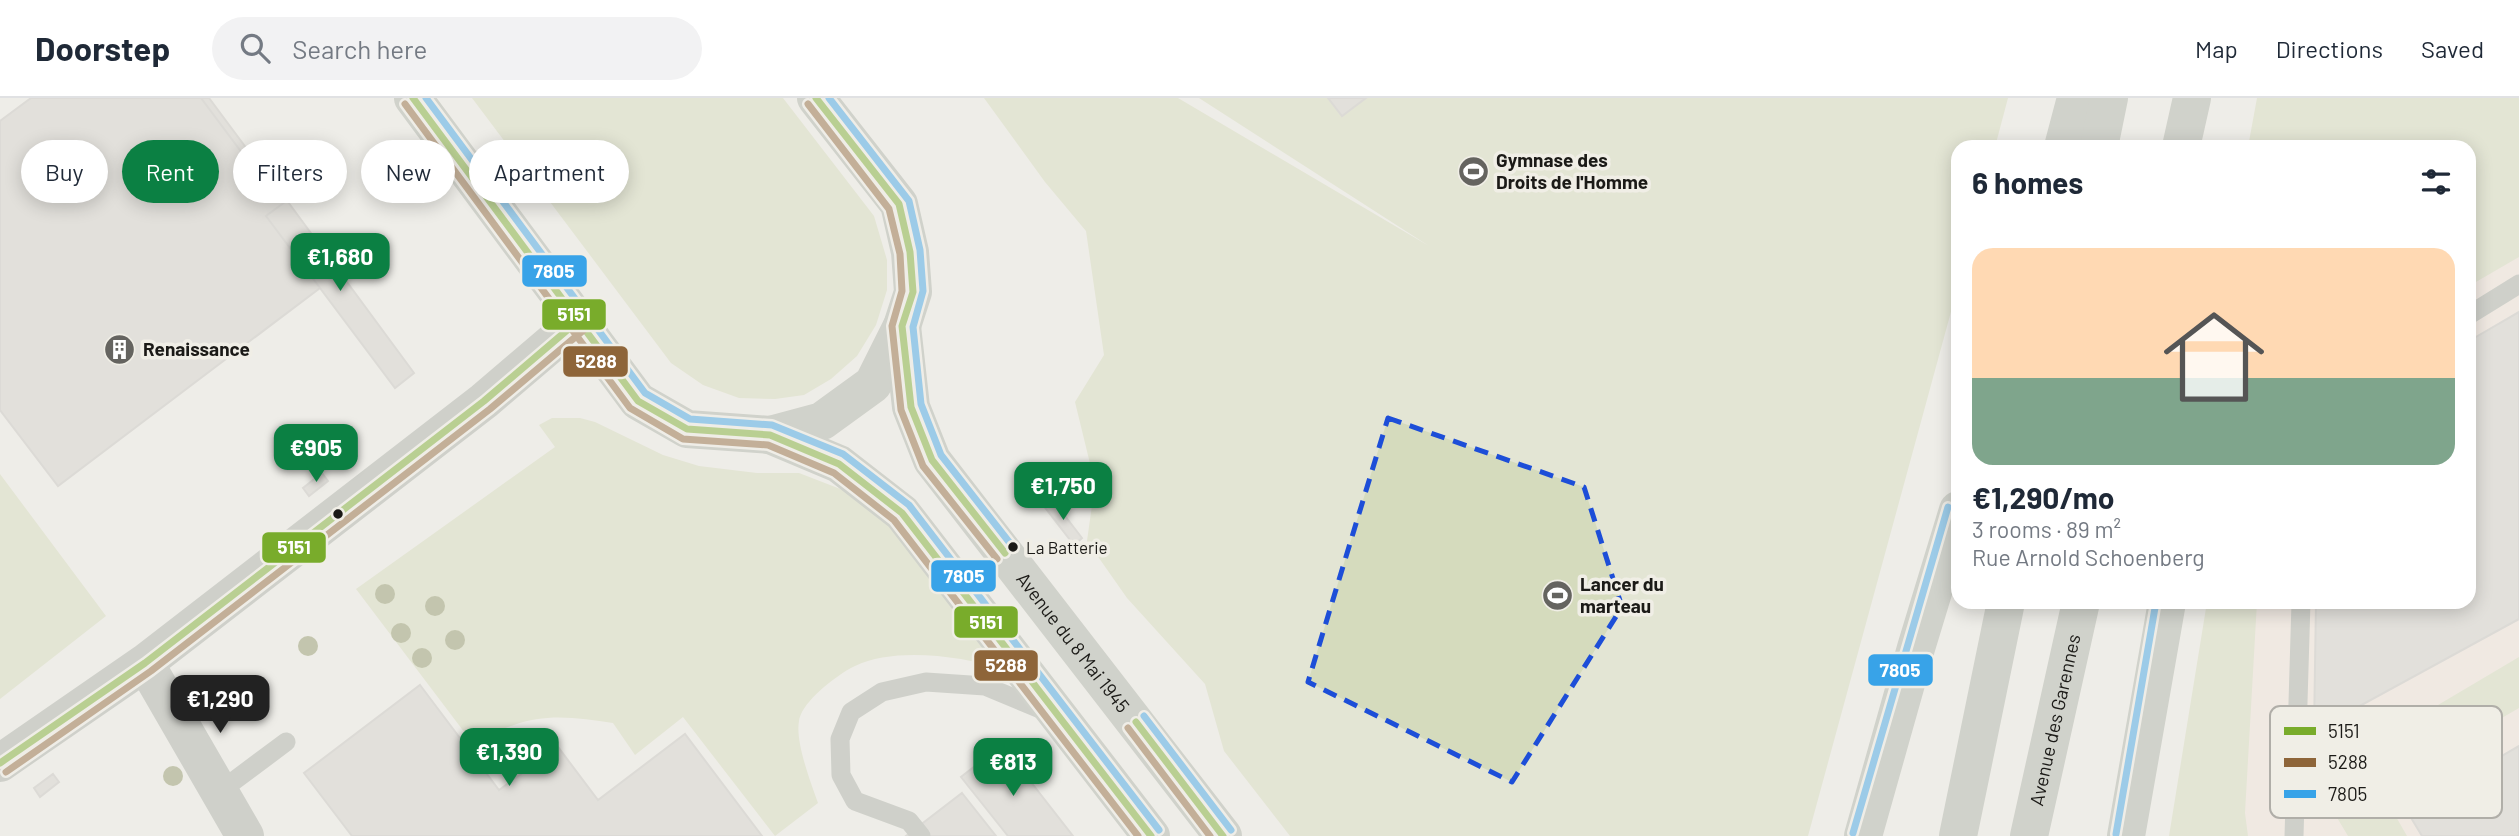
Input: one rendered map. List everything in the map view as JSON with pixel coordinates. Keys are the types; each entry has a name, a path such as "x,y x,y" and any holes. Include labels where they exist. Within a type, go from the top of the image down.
{"main road":[{"path":"413,98 638,401 687,429 770,435 839,464 902,513 1150,835"},
{"path":"770,435 822,421 873,384 902,326 913,292 910,252 899,204 817,98"},
{"path":"2065,140 2076,98"},
{"path":"2100,140 2109,98"},
{"path":"2183,140 2192,98"},
{"path":"2207,140 2212,98"},
{"name":"Avenue du 8 Mai 1945","path":"902,326 911,407 932,460 1223,836"},
{"path":"1863,836 1951,533"},
{"path":"1958,836 2005,609"},
{"name":"Avenue des Garennes","path":"2029,836 2079,609"},
{"path":"2126,836 2166,609"},
{"path":"1876,836 1916,648"}],"street":[{"path":"0,763 145,663 484,401 579,320"},
{"path":"145,663 245,836"}],"lane":[{"path":"2476,311 2519,284"},
{"path":"2298,706 2301,609"},
{"path":"920,836 909,821 855,801 841,775 840,739 852,712 882,692 926,681 985,686 1059,716"},
{"path":"219,792 286,742"},
{"path":"2294,836 2295,818"}],"highlighted area":[{"path":"1388,418 1584,487 1622,607 1512,782 1308,682"}],"shaded area":[{"path":"2519,237 2519,836 2181,836 2216,609 2476,609 2476,256"}],"green space":[{"path":"472,98 783,98 874,216 887,260 887,290 876,325 857,356 831,379 804,395 775,399 739,398 703,385 671,363 551,203 629,203 629,140 504,140"},
{"path":"984,98 1178,98 1429,246 1199,98 2008,98 1997,140 1951,140 1951,312 1808,836 1290,836 1224,751 1205,684 1127,598 1087,541 1095,484 1075,402 1104,355 1086,231 1045,182"},
{"path":"2257,98 2519,98 2519,257 2476,282 2476,140 2249,140"},
{"path":"552,418 580,418 595,422 663,455 699,466 757,473 799,473 843,490 882,516 1002,669 948,657 908,655 871,660 835,678 809,702 799,721 801,751 818,803 775,836 683,717 635,755 613,723 576,718 526,721 474,745 356,589 555,447 539,425"},
{"path":"0,474 106,616 0,699"},
{"path":"2206,609 2257,609 2245,813 2248,836 2169,836"},
{"path":"2519,657 2519,708 2502,718 2502,706 2436,706"},
{"path":"2337,818 2397,818 2407,836 2348,836"}],"building":[{"name":"Renaissance","path":"31,98 201,98 233,141 233,203 284,203 266,216 320,288 58,486 0,410 0,121"},
{"path":"201,98 209,98 240,140 233,141"},
{"path":"1328,98 1366,98 1342,116"},
{"path":"284,203 289,203 414,373 395,388 266,216"},
{"path":"2519,312 2519,619 2360,706 2314,706 2316,609 2476,609 2476,337"},
{"path":"322,473 328,481 309,496 303,488"},
{"path":"1052,499 1082,538 1074,545 1043,505"},
{"path":"420,685 499,790 558,747 598,800 685,734 762,836 352,836 304,773"},
{"path":"1002,745 1073,836 1008,836 961,777"},
{"path":"2519,746 2519,836 2422,836 2411,818 2502,818 2502,756"},
{"path":"53,774 59,782 40,797 34,788"},
{"path":"962,793 996,836 906,836"}],"transit line":[{"name":"5151","path":"413,98 638,401 687,429 770,435 839,464 902,513 1151,836"},
{"name":"7805","path":"426,98 645,393 690,419 772,425 843,454 909,505 1159,830"},
{"name":"5151","path":"816,98 899,204 910,252 913,292 902,326 911,407 932,460 1005,553"},
{"name":"7805","path":"829,98 909,201 920,250 923,291 913,327 921,404 941,455 1013,547"},
{"name":"5288","path":"405,104 630,408 683,439 768,445 834,473 894,520 1138,836"},
{"name":"5288","path":"808,104 889,209 900,254 902,291 892,326 901,410 923,466 997,559"},
{"name":"5151","path":"0,763 145,663 484,401 579,320"},
{"name":"5288","path":"6,772 151,671 490,409 586,328"},
{"name":"7805","path":"1853,833 1948,507"},
{"name":"7805","path":"2116,834 2155,609"},
{"name":"7805","path":"1144,716 1231,830"},
{"name":"5151","path":"1136,722 1223,836"},
{"name":"5288","path":"1128,728 1210,836"}],"place":[{"name":"Gymnase des Droits de l'Homme","path":"1473,171"},
{"name":"Renaissance","path":"120,349"},
{"name":"La Batterie","path":"1013,547"},
{"name":"Lancer du marteau","path":"1557,595"}]}
